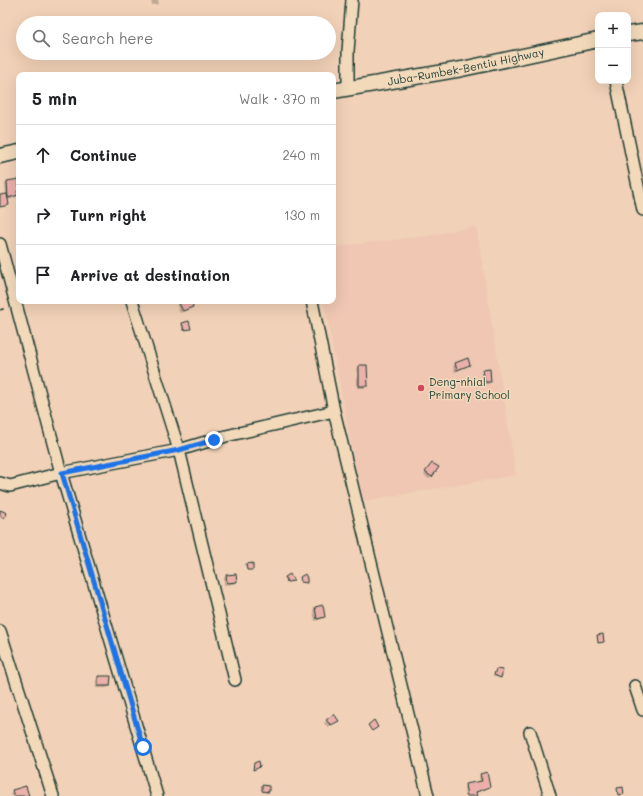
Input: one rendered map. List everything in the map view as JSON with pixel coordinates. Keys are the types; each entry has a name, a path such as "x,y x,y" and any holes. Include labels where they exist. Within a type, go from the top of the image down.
{"main road":[{"path":"631,34 643,32"},
{"name":"Juba-Rumbek-Bentiu Highway","path":"336,90 462,69 595,41"},
{"path":"0,156 16,153"}],"street":[{"path":"348,88 348,51 352,0"},
{"path":"617,84 643,210"},
{"path":"0,244 16,303"},
{"path":"16,304 62,473 157,796"},
{"path":"133,304 179,450 235,680"},
{"path":"313,304 334,410 428,796"},
{"path":"0,483 10,486 62,473 179,450 226,436 334,410"},
{"path":"0,631 53,796"},
{"path":"635,686 643,710"},
{"path":"530,732 550,796"}],"shaded area":[{"name":"Deng-nhial Primary School","path":"476,226 516,475 362,501 325,304 336,304 336,247 427,236"}],"building":[{"path":"16,180 16,196 8,198 7,181"},
{"path":"7,194 9,205 0,207 0,195"},
{"path":"180,304 192,304 193,307 183,311"},
{"path":"189,321 191,329 184,330 182,323"},
{"path":"468,358 470,365 457,370 455,363"},
{"path":"359,365 367,365 368,386 359,386"},
{"path":"490,369 491,382 485,382 483,370"},
{"path":"432,463 439,467 432,477 425,472"},
{"path":"0,510 7,514 5,517 2,518 0,515"},
{"path":"253,563 253,570 247,570 246,564"},
{"path":"236,574 237,582 227,583 226,575"},
{"path":"290,574 294,581 287,582 285,577"},
{"path":"305,574 307,583 301,582 300,577"},
{"path":"323,605 325,617 317,619 315,607"},
{"path":"603,634 604,642 598,643 597,635"},
{"path":"496,669 503,670 501,678 494,675"},
{"path":"98,676 111,676 110,686 98,686"},
{"path":"334,714 339,721 331,725 326,720"},
{"path":"374,720 378,727 372,731 368,725"},
{"path":"259,761 260,766 253,770 254,763"},
{"path":"487,772 490,787 476,792 477,796 467,796 465,784 482,781 480,774"},
{"path":"262,785 269,786 269,792 262,791"},
{"path":"26,786 29,796 14,796 12,790"},
{"path":"623,787 624,794 618,795 617,788"}],"place":[{"name":"Deng-nhial Primary School","path":"421,388"}],"route":[{"path":"143,747 62,473 179,450 214,440"}]}
